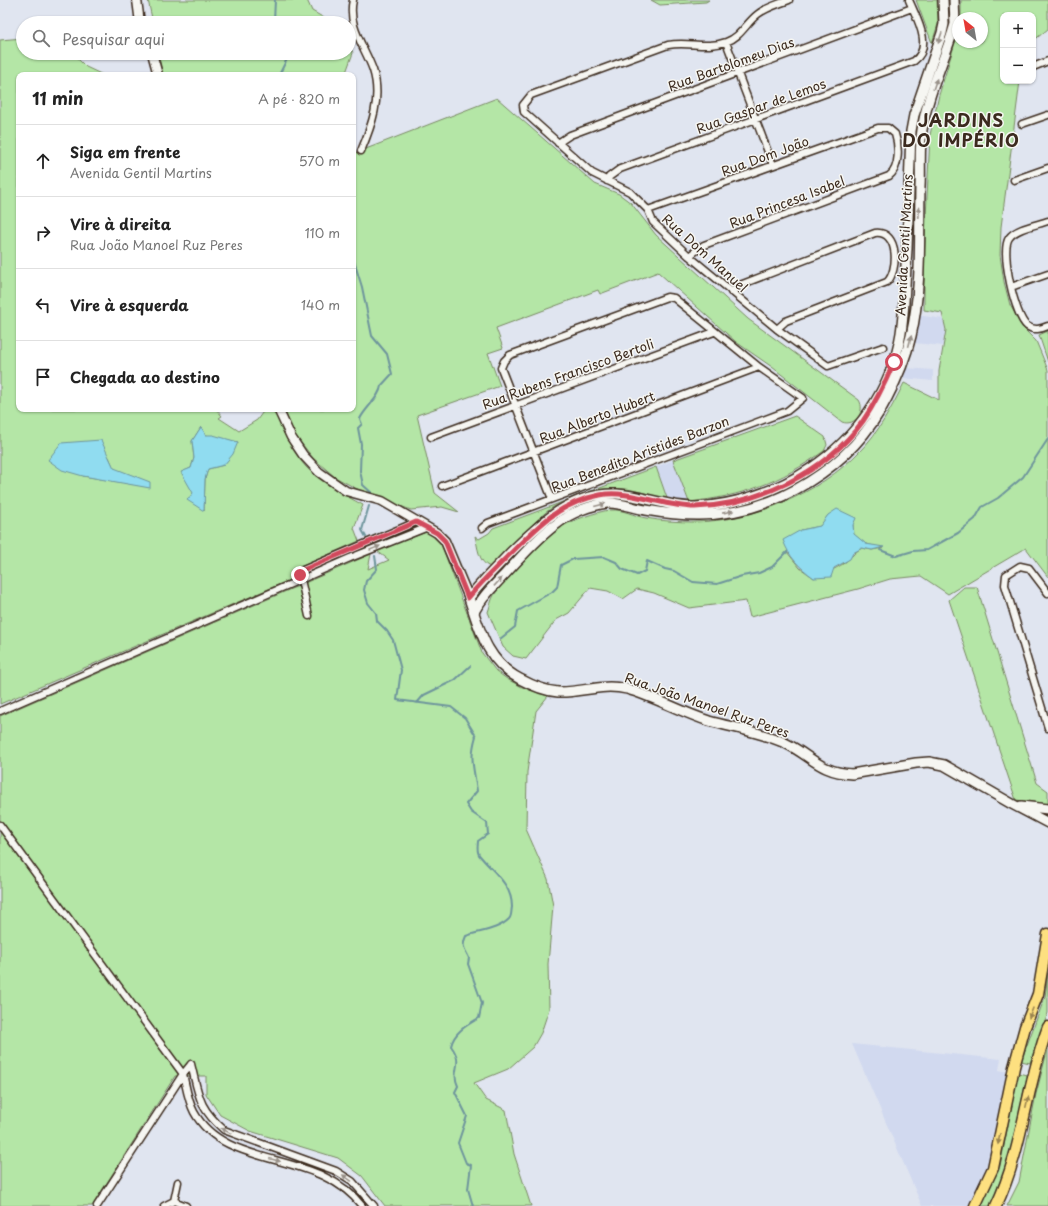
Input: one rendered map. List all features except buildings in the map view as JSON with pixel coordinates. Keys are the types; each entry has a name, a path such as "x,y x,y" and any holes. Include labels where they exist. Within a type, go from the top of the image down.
{"main road":[{"name":"Avenida Gentil Martins","path":"881,400 894,362 901,334 904,302 911,131 914,115 942,33 944,24 943,0"},
{"name":"Avenida Gentil Martins","path":"474,612 487,593 549,530 560,521 597,506 614,503 667,513 699,515 725,513 755,506 773,500 803,486 827,469 851,441 881,400 907,351 912,334 917,296 922,132 930,101 955,24 954,0"},
{"name":"Avenida Gentil Martins","path":"468,598 539,524 560,509 578,501 601,495 617,494 668,505 695,507 724,504 775,489 820,463 851,441"},
{"name":"Rua João Manoel Ruz Peres","path":"468,598 483,639 497,663 520,679 535,686 556,692 612,686 628,690 696,716 766,736 785,744 816,765 829,771 843,774 852,774 916,762 929,762 944,765 1048,823"},
{"name":"Rua João Manoel Ruz Peres","path":"1012,804 1048,809"},
{"path":"976,1206 993,1168 1014,1067 1025,1027 1038,994 1048,934"},
{"path":"996,1206 1009,1176 1034,1070 1048,1027"}],"street":[{"path":"138,0 139,16"},
{"path":"352,16 353,0"},
{"path":"773,165 726,42 739,35 753,18 763,11 789,0"},
{"path":"909,0 912,8"},
{"name":"Rua Gaspar de Lemos","path":"607,181 609,177 620,169 914,61 922,51 924,39 912,8"},
{"name":"Rua Bartolomeu Dias","path":"558,143 570,135 912,8"},
{"path":"356,34 373,71 376,90 373,122 361,151"},
{"name":"Rua Dom Manuel","path":"726,42 709,46 684,43 668,45 531,95 523,105 524,112 592,173 630,192 648,210 653,222 689,256 777,329 828,366 882,347"},
{"path":"154,60 157,72"},
{"path":"1036,66 1048,61"},
{"path":"1022,124 1048,115"},
{"name":"Rua Dom João","path":"648,210 878,128 890,130 896,137 897,164 894,171"},
{"path":"1014,180 1048,168"},
{"name":"Rua Princesa Isabel","path":"689,256 704,245 889,176 894,171"},
{"path":"1048,221 1017,232 1010,237 1006,247 1012,288 1022,320 1032,328 1039,329 1048,326"},
{"path":"731,292 740,285 875,233 887,235 894,246 893,272 885,283 786,321 777,329"},
{"path":"1012,288 1048,274"},
{"path":"552,499 502,368 504,361 510,356 667,297 678,301 714,332 759,367"},
{"name":"Rua Rubens Francisco Bertoli","path":"430,437 714,332"},
{"name":"Rua Benedito Aristides Barzon","path":"482,528 488,523 787,411 803,398 759,367"},
{"name":"Rua Alberto Hubert","path":"442,486 759,367"},
{"name":"Rua João Manoel Ruz Peres","path":"279,412 291,437 303,456 319,472 346,491 382,501 437,533 445,541 468,598"},
{"path":"309,616 300,580 300,575 303,570 416,522"},
{"path":"0,711 350,558 428,527"},
{"path":"1048,593 1029,568 1020,566 1006,575 1005,585 1048,728"},
{"path":"480,584 487,593"},
{"path":"0,825 183,1074 193,1110 202,1124 214,1136 256,1154 326,1176 353,1194 362,1206"},
{"path":"97,1206 191,1064 202,1106 210,1118 224,1130 336,1171 352,1182 374,1206"},
{"path":"174,1201 178,1182"},
{"path":"164,1206 174,1201 186,1206"}],"shaded area":[{"path":"917,315 943,319 946,330 943,346 914,343"},
{"path":"906,368 933,370 933,381 903,378"},
{"path":"673,460 689,502 668,501 656,467"},
{"path":"852,1044 1001,1059 999,1070 1008,1072 987,1167 968,1206 922,1206"}],"green space":[{"path":"148,0 307,0 312,11 321,16 151,16"},
{"path":"651,0 709,0 706,2 660,5"},
{"path":"916,0 937,0 938,24 932,43"},
{"path":"961,0 1048,0 1048,29 1036,39 1036,12 1000,12 1000,84 1020,84 1001,227 1000,255 1004,282 1010,305 1024,329 1036,341 1048,370 1048,577 1026,548 948,594 921,576 890,579 858,589 750,617 746,601 689,608 654,593 637,589 623,599 608,591 590,588 569,613 556,620 526,659 513,656 503,647 488,612 492,599 515,570 534,550 559,528 584,517 611,510 652,519 694,522 739,517 762,510 805,492 844,466 867,444 873,436 890,410 904,383 939,400 939,371 946,330 942,313 924,310 924,260 930,135 939,95 953,48 988,48 988,12 961,12","holes":["828,515 853,525 853,534 866,544 883,548 872,550 862,548 848,560 832,570 814,578 800,568 787,552 801,530 821,526"]},
{"path":"16,39 16,60 79,60 86,67 97,72 16,72 16,412 219,412 222,416 219,418 239,431 257,420 263,412 276,412 287,440 306,467 340,493 363,505 354,528 359,541 298,568 294,578 0,704 0,40","holes":["201,427 206,435 238,442 224,465 208,469 205,479 204,511 182,472 191,468 194,458 192,441","109,457 114,469 150,487 83,476"]},
{"path":"160,60 350,60 346,72 162,72"},
{"path":"497,98 595,184 619,194 631,203 656,235 748,319 859,400 861,409 858,417 851,422 842,422 772,367 736,342 658,272 600,294 598,290 496,328 503,348 488,353 500,386 417,415 435,493 459,512 442,507 411,510 361,491 335,477 313,458 295,435 285,412 356,412 356,153"},
{"path":"1048,331 1048,362 1039,335"},
{"path":"795,416 825,437 827,445 824,451 792,472 776,480 744,492 689,502 673,460"},
{"path":"656,467 668,501 641,492 622,489 599,490 587,493"},
{"path":"563,502 538,519 496,564 490,567 483,562 479,554 475,536 479,539 489,533 493,528"},
{"path":"426,532 434,535 440,541 482,653 496,671 507,679 522,687 548,696 536,711 527,772 526,829 548,879 553,906 548,964 549,1009 541,1033 533,1047 508,1069 474,1083 486,1100 506,1110 514,1154 531,1206 385,1206 362,1176 338,1158 250,1131 220,1115 206,1094 206,1076 175,1076 92,1206 0,1206 0,716 371,554 368,569 389,560 377,551"},
{"path":"964,587 977,587 1037,783 1048,791 1048,804 1016,800 949,600"},
{"path":"1048,973 1048,1013 1030,1063 1021,1061 1045,997"},
{"path":"1048,1048 1048,1206 1007,1206 1019,1182 1036,1094"},
{"path":"1018,1073 1027,1075 1010,1160 1003,1182 991,1206 981,1206 1000,1166"}],"water":[{"path":"201,427 206,435 213,435 238,442 233,454 224,465 208,469 205,479 204,511 187,500 193,493 181,472 191,468 194,458 192,441"},
{"path":"101,440 114,468 150,482 150,488 83,476 62,470 48,460 61,443"},
{"path":"837,509 856,518 853,525 854,534 866,544 884,547 872,550 862,548 853,553 850,559 834,568 831,577 814,578 795,561 788,552 783,540 801,530 820,526 828,515"}],"waterway":[{"path":"274,16 275,0"},
{"path":"280,72 286,60"},
{"path":"356,268 362,287 372,336 387,354 392,374 381,386 378,394 362,415 360,419 362,424 358,428 361,444 360,471 363,485 373,494"},
{"path":"880,550 896,556 913,551 927,550 958,533 975,519 982,507 998,498 1023,477 1048,439"},
{"path":"366,537 362,530 369,506"},
{"path":"500,639 515,627 518,611 552,592 557,587 561,565 573,559 604,557 616,562 622,569 637,575 645,571 647,561 665,569 674,571 693,582 717,584 742,576 759,573 772,567 787,552"},
{"path":"375,556 377,569 366,581 364,590 368,603 376,613 377,621 387,631 393,640 401,670 397,700 451,707 465,718 476,736 472,758 477,791 466,804 471,812 487,823 488,834 478,841 478,853 501,879 509,892 511,899 511,915 505,923 500,926 466,936 464,948 469,958 468,964 482,1003 479,1018 458,1033 451,1046 457,1058 456,1080 458,1086 455,1092 467,1116 458,1143 466,1163 471,1165 468,1189 473,1206"},
{"path":"417,703 424,695 455,680 470,666"}],"district":[{"name":"JARDINS DO IMPÉRIO","path":"961,131"}],"route":[{"path":"300,575 303,570 347,550 416,522 428,527 445,541 468,598 539,524 560,509 578,501 601,495 617,494 668,505 695,507 724,504 775,489 820,463 845,442 862,421 880,393 894,362"}]}
